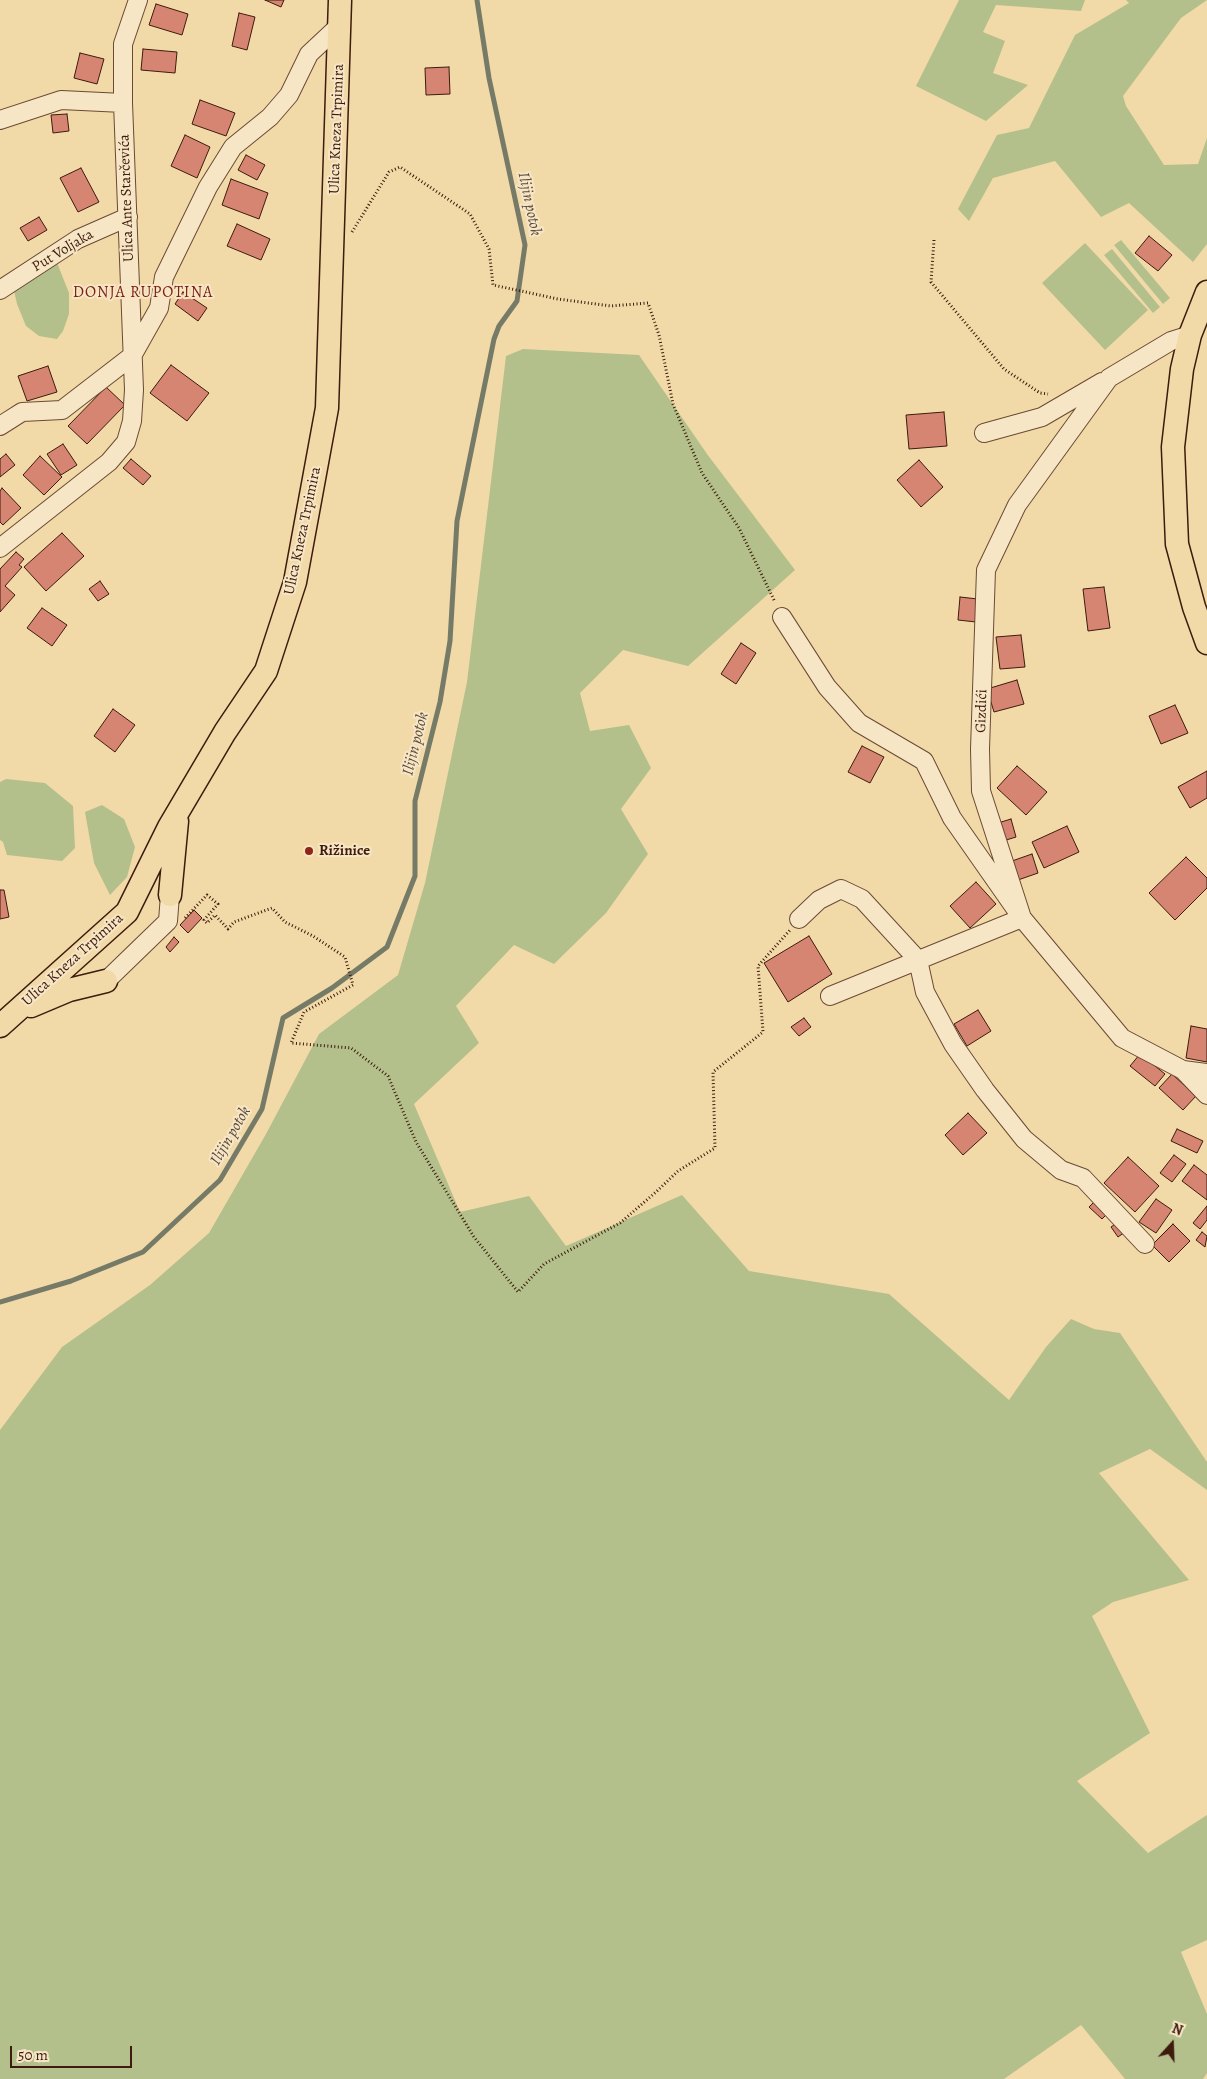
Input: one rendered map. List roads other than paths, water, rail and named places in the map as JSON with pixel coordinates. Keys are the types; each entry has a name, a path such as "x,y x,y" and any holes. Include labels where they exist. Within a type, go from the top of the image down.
{"main road":[{"name":"Ulica Kneza Trpimira","path":"8,1019 127,912 179,810 225,732 266,671 295,582 327,408 340,0"},
{"path":"1207,292 1190,335 1182,369 1173,447 1177,544 1194,607 1207,643"},
{"path":"170,895 179,810"},
{"path":"8,1019 69,990 106,981"}],"street":[{"name":"Ulica Ante Starčevića","path":"0,548 109,462 126,442 132,421 134,390 123,103 123,44 138,0"},
{"path":"0,426 22,412 62,410 132,356 159,308 164,277 208,187 233,146 270,117 289,95 309,54 340,25"},
{"path":"0,120 61,100 123,103"},
{"name":"Put Voljaka","path":"0,290 78,239 128,217"},
{"name":"Gizdići","path":"1190,335 1171,341 1109,378 1017,505 986,570 980,749 981,791 1022,918 1122,1038 1183,1070 1207,1073"},
{"path":"984,433 1042,417 1109,378"},
{"path":"782,617 827,687 858,724 924,761 952,818 1022,918 830,996"},
{"path":"798,919 819,900 841,888 862,899 918,960 925,992 953,1044 985,1090 1024,1139 1062,1170 1082,1178 1145,1244"},
{"path":"106,981 168,921 170,895"},
{"path":"1183,1070 1207,1094"}],"waterway":[{"name":"Ilijin potok","path":"0,1302 71,1281 143,1252 220,1180 262,1109 283,1018 332,988 387,947 415,876 415,801 440,702 450,641 457,521 494,339 499,326 517,301 525,245 489,78 477,0"}],"place":[{"name":"Rižinice","path":"309,851"}],"district":[{"name":"DONJA RUPOTINA","path":"143,293"}]}
